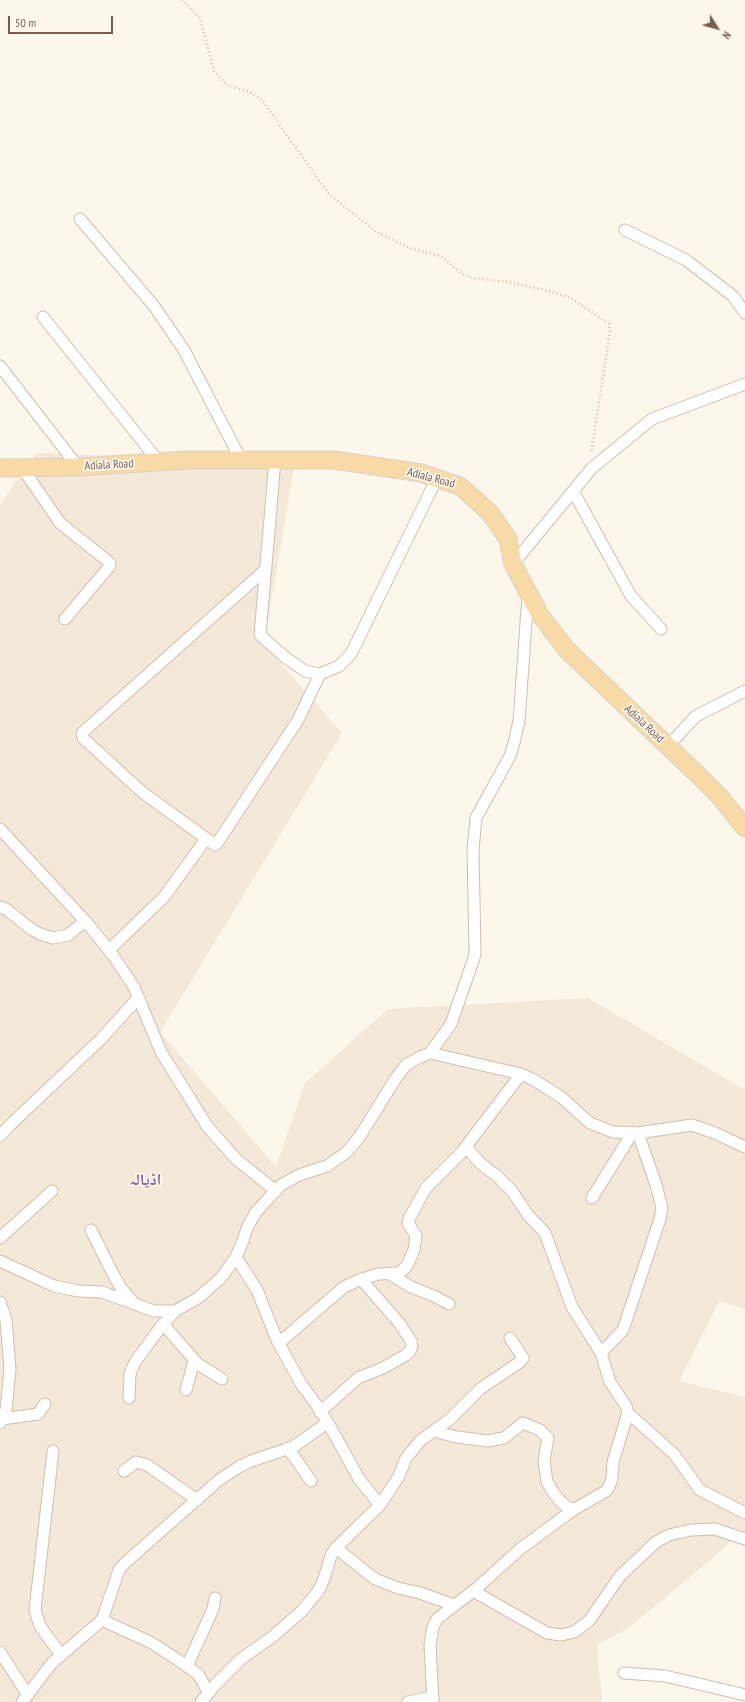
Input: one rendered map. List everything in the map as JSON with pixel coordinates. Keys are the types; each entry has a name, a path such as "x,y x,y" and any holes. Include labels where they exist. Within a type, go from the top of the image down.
{"main road":[{"name":"Adiala Road","path":"0,468 23,469 159,462 241,460 334,460 421,473 460,486 490,512 508,538 513,564 540,615 567,650 720,797 745,828"}],"street":[{"path":"80,219 154,306 184,350 241,460"},
{"path":"625,230 686,260 734,296 745,313"},
{"path":"43,317 159,462"},
{"path":"0,366 78,467"},
{"path":"513,564 592,468 652,419 745,384"},
{"path":"276,460 260,635 286,658 305,670 320,674 339,666 351,654 437,478"},
{"path":"23,469 60,523 110,563 109,567 65,619"},
{"path":"573,491 631,596 661,629"},
{"path":"266,569 82,733 83,738 142,792 215,845 298,720 320,674"},
{"path":"129,1398 130,1374 135,1362 163,1324 175,1311 198,1298 221,1278 236,1257 247,1228 256,1212 281,1185 299,1175 327,1166 347,1152 360,1136 406,1065 430,1053 451,1024 473,962 475,946 473,850 476,818 510,756 514,743 520,708 528,592"},
{"path":"668,746 696,716 745,691"},
{"path":"0,829 85,921 109,950 134,987 161,1052 207,1126 236,1159 276,1191"},
{"path":"109,950 164,897 206,839"},
{"path":"0,907 6,909 31,929 40,934 53,938 68,935 85,921"},
{"path":"0,1136 101,1039 138,998"},
{"path":"430,1053 520,1074 534,1080 561,1097 590,1123 613,1132 636,1132 692,1125 715,1133 745,1147"},
{"path":"279,1343 344,1287 362,1279 388,1273 399,1273 407,1266 414,1250 416,1236 408,1223 426,1188 466,1147 520,1074"},
{"path":"592,1198 636,1132"},
{"path":"601,1353 623,1330 660,1220 662,1208 656,1185 636,1132"},
{"path":"466,1147 481,1164 497,1176 512,1191 528,1215 545,1233 572,1307 601,1353 610,1382 626,1406 628,1413 674,1454 700,1490 745,1513"},
{"path":"0,1238 52,1191"},
{"path":"91,1230 121,1288 136,1305"},
{"path":"236,1257 257,1290 279,1343 304,1389 328,1423 359,1479 380,1505"},
{"path":"0,1261 54,1286 78,1291 102,1292 154,1311 175,1311"},
{"path":"388,1273 407,1285 449,1304"},
{"path":"320,1412 358,1378 383,1368 406,1355 410,1352 412,1346 411,1341 400,1324 362,1279"},
{"path":"0,1302 6,1320 10,1369 6,1410 1,1421"},
{"path":"163,1324 194,1361 222,1379"},
{"path":"201,1702 241,1659 272,1637 302,1611 319,1590 331,1555 336,1548 380,1505 399,1476 406,1458 421,1440 436,1430 480,1389 520,1362 523,1358 510,1338"},
{"path":"186,1390 194,1361"},
{"path":"1,1421 38,1414 46,1404"},
{"path":"408,1702 433,1699 430,1645 433,1627 437,1619 473,1591 511,1556 573,1510 606,1491 612,1478 616,1448 628,1413"},
{"path":"2,1657 25,1699 52,1663 102,1620 119,1570 125,1563 219,1480 239,1467 302,1442 328,1423"},
{"path":"436,1430 440,1433 457,1437 488,1441 504,1438 523,1423 540,1430 548,1438 544,1461 547,1482 563,1504 573,1510"},
{"path":"288,1448 311,1481"},
{"path":"53,1451 35,1610 40,1626 60,1655"},
{"path":"124,1471 136,1462 147,1465 197,1500"},
{"path":"473,1591 547,1633 561,1635 574,1632 589,1621 620,1576 656,1542 669,1535 691,1530 715,1529 745,1539"},
{"path":"336,1548 375,1579 398,1588 420,1593 454,1605"},
{"path":"187,1666 213,1609 215,1598"},
{"path":"102,1620 152,1643 187,1666 198,1674 209,1693"},
{"path":"624,1674 665,1676 745,1695"}],"path":[{"path":"182,0 200,18 214,72 227,84 250,92 262,100 328,192 375,231 408,248 441,256 461,273 472,278 509,282 549,291 571,298 609,324 610,331 590,458 592,468"}],"shaded area":[{"path":"37,453 241,460 295,460 264,644 342,733 160,1032 276,1167 305,1083 388,1009 588,998 745,1090 745,1309 719,1301 679,1381 745,1397 745,1536 736,1538 630,1627 597,1645 602,1702 0,1702 0,504"}],"district":[{"name":"اڈیالہ","path":"145,1180"}]}
